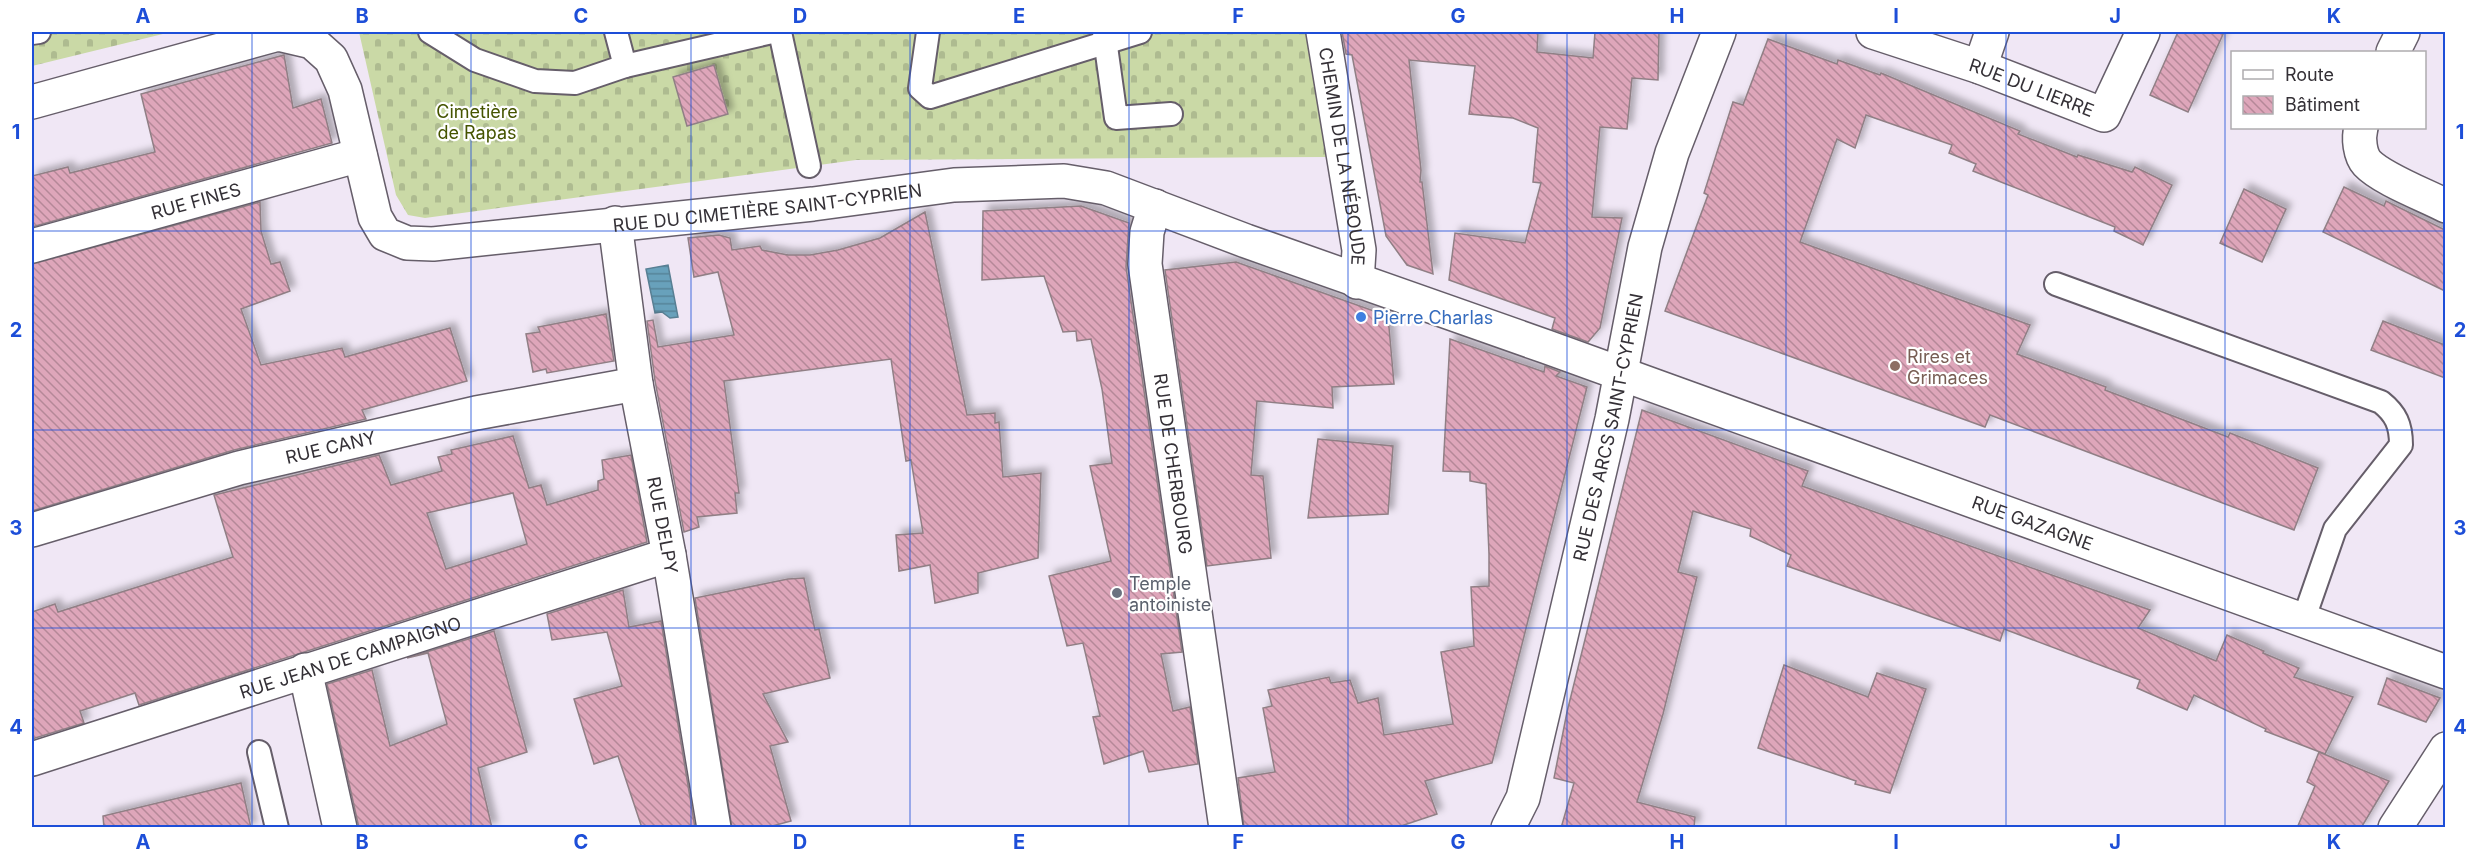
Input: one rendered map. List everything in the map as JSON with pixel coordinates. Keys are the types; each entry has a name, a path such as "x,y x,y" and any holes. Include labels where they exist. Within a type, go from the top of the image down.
{"street":[{"name":"CHEMIN DE LA NÉBOUDE","path":"1323,32 1359,250 1357,282"},
{"name":"RUE DES ARCS SAINT-CYPRIEN","path":"1508,828 1523,798 1621,375 1648,236 1672,153 1719,32"},
{"name":"RUE DU LIERRE","path":"1873,32 1980,67 2104,115 2143,32"},
{"path":"1980,67 1992,32"},
{"path":"2394,51 2403,32"},
{"name":"RUE DU CIMETIÈRE SAINT-CYPRIEN","path":"32,102 278,34 312,42 331,59 345,90 375,217 386,234 407,243 433,244 615,223 813,204 954,185 1064,181 1106,188 1357,282 1621,375"},
{"path":"2361,129 2361,150 2366,162 2378,172 2445,206"},
{"name":"RUE FINES","path":"32,246 360,155"},
{"name":"RUE DE CHERBOURG","path":"1155,206 1147,232 1145,264 1226,828"},
{"name":"RUE DELPY","path":"615,223 636,384 669,555 714,828"},
{"name":"RUE GAZAGNE","path":"1621,375 2445,672"},
{"name":"RUE CANY","path":"32,530 239,468 476,413 636,384"},
{"name":"RUE JEAN DE CAMPAIGNO","path":"32,759 669,555"},
{"path":"305,670 340,828"},
{"path":"2395,828 2443,759"}],"lane":[{"path":"32,33 39,32"},
{"path":"430,32 475,60 535,81 575,83 625,66 770,32"},
{"path":"616,32 625,66"},
{"path":"780,32 809,166"},
{"path":"928,32 920,88 930,97 1105,37 1140,32"},
{"path":"1105,37 1116,118 1171,114"},
{"path":"2056,284 2380,402 2394,412 2401,429 2401,445 2335,529 2304,621"},
{"path":"259,752 277,828"}],"green space":[{"path":"32,32 171,32 32,66"},
{"name":"Cimetière de Rapas","path":"359,32 1306,32 1329,157 856,160 425,218 408,215 396,195"}],"water":[{"path":"668,265 678,317 670,318 662,312 655,313 646,269"}],"building":[{"path":"1342,32 1538,32 1537,52 1593,58 1595,32 1659,32 1658,80 1632,78 1627,129 1600,127 1592,217 1622,218 1600,328 1588,342 1552,329 1555,318 1449,280 1455,233 1525,243 1541,183 1533,182 1538,128 1513,118 1469,114 1475,66 1409,60 1421,170 1420,182 1422,182 1433,274 1407,265 1386,236 1352,55 1346,54"},
{"path":"2178,32 2224,32 2188,112 2150,95"},
{"path":"1768,39 1837,64 1838,60 1880,75 1881,73 2020,131 2018,134 2077,157 2078,155 2132,172 2135,167 2172,185 2143,245 2114,231 2115,227 1973,171 1976,164 1949,153 1952,145 1866,115 1855,148 1837,139 1800,242 2030,325 2017,354 2106,387 2105,390 2228,437 2230,433 2318,468 2294,530 1990,415 1985,427 1665,311 1708,195 1704,193 1733,102 1743,105"},
{"path":"284,55 293,108 321,99 332,143 32,227 32,176 68,167 70,173 155,152 141,94"},
{"path":"714,65 728,114 687,126 673,77"},
{"path":"2344,187 2384,206 2386,201 2445,230 2445,291 2323,232"},
{"path":"2244,189 2286,209 2262,262 2220,243"},
{"path":"260,202 261,231 271,264 280,262 290,291 241,309 261,365 342,348 345,357 450,328 467,381 362,410 366,419 234,450 32,511 32,264"},
{"path":"1081,206 1129,223 1126,267 1182,652 1161,654 1173,711 1190,707 1198,764 1149,772 1143,751 1104,764 1093,717 1100,716 1083,643 1067,646 1049,576 1111,561 1090,466 1112,463 1102,389 1091,339 1077,341 1076,331 1063,332 1044,276 982,280 983,211"},
{"path":"925,212 967,415 995,413 995,423 999,422 1003,477 1041,473 1038,558 978,573 978,593 935,603 930,565 899,571 896,535 923,533 911,460 906,461 891,359 724,381 739,493 735,493 737,513 697,517 699,527 684,532 655,381 647,321 653,320 658,347 734,335 718,272 694,277 688,238 719,235 730,238 732,250 760,246 762,250 788,255 810,255 880,238"},
{"path":"1236,262 1388,316 1394,384 1332,387 1333,408 1257,401 1251,475 1263,476 1271,558 1207,566 1165,270"},
{"path":"606,314 614,361 547,373 546,369 533,372 526,334 540,332 538,327"},
{"path":"2383,321 2445,345 2445,378 2371,350"},
{"path":"1450,339 1544,372 1545,366 1560,372 1556,376 1587,387 1492,763 1425,781 1437,814 1395,828 1244,828 1238,778 1275,772 1263,708 1272,706 1268,690 1329,677 1331,683 1350,680 1358,703 1378,698 1384,735 1453,724 1441,652 1474,646 1471,587 1489,586 1489,554 1486,484 1470,481 1470,472 1443,471"},
{"path":"1642,410 1808,471 1802,486 2150,610 2138,628 2216,661 2227,635 2299,668 2294,677 2353,697 2325,754 2265,731 2266,729 2194,695 2187,710 2137,688 2140,680 2004,629 2000,641 1787,566 1791,555 1750,536 1751,529 1693,511 1678,572 1697,577 1663,714 1637,802 1695,817 1694,828 1561,828 1574,783 1554,778 1567,712"},
{"path":"513,436 529,488 541,485 547,505 598,490 598,481 604,479 602,460 631,455 647,542 139,705 135,693 80,711 84,723 32,739 32,612 55,604 58,612 233,557 214,495 379,455 391,485 442,471 438,457 452,454 451,450","holes":["513,493 527,544 446,569 427,513"]},
{"path":"1318,439 1393,446 1388,514 1308,518"},
{"path":"804,578 815,630 819,629 830,678 763,694 788,742 770,746 791,821 765,828 732,828 695,598 788,579"},
{"path":"623,590 629,627 661,621 695,828 642,828 618,756 594,764 574,699 622,686 607,632 552,640 547,614"},
{"path":"494,631 527,752 478,768 492,828 359,828 327,684 372,670 390,746 447,724 428,653 407,658"},
{"path":"1784,665 1868,697 1877,673 1926,689 1890,793 1855,784 1856,781 1758,748"},
{"path":"2387,678 2440,698 2426,722 2378,704"},
{"path":"2319,752 2389,781 2361,828 2297,828 2315,786 2307,782"},
{"path":"241,783 251,828 104,828 103,816"}],"place":[{"name":"Pierre Charlas","path":"1361,317"},
{"name":"Rires et Grimaces","path":"1895,366"},
{"name":"Temple antoiniste","path":"1117,593"}]}
